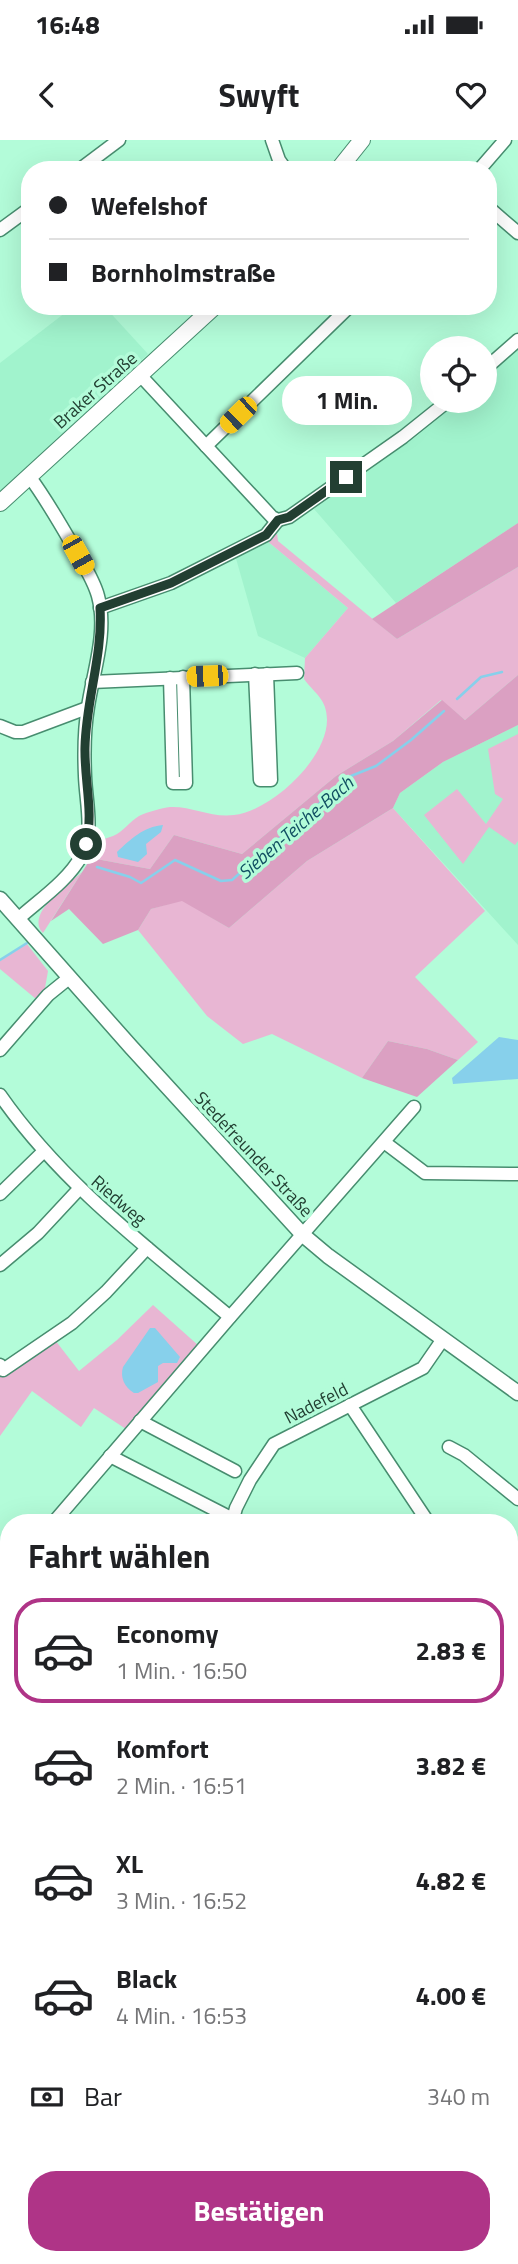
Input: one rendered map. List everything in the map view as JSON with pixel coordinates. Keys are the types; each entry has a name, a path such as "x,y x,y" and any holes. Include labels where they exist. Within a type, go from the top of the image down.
{"main road":[{"path":"345,161 362,140"},
{"name":"Braker Straße","path":"0,503 205,315"}],"street":[{"path":"91,161 119,140"},
{"path":"272,140 280,161"},
{"path":"487,161 505,140"},
{"path":"0,230 21,215"},
{"path":"497,215 518,233"},
{"path":"206,446 341,315"},
{"path":"497,358 518,340"},
{"path":"140,375 267,512 278,520"},
{"path":"100,608 171,583 266,535 278,520 289,517 433,413"},
{"path":"18,919 67,874 86,844 89,821 85,780 87,709 100,638 99,597 89,574 29,476"},
{"path":"92,681 297,673"},
{"path":"261,674 271,780 260,780 261,674"},
{"path":"176,678 186,783 173,783 176,678"},
{"path":"0,726 23,732 87,709"},
{"name":"Stedefreunder Straße","path":"0,899 303,1235 328,1256 518,1393"},
{"path":"0,1050 48,995 69,978"},
{"name":"Riedweg","path":"0,1095 43,1152 79,1189 230,1317"},
{"path":"61,1514 414,1107"},
{"path":"383,1142 420,1170 430,1174 518,1174"},
{"path":"0,1194 43,1152"},
{"path":"0,1265 38,1233 79,1189"},
{"path":"0,1365 3,1370 72,1323 106,1292 147,1248"},
{"name":"Nadefeld","path":"235,1514 250,1480 274,1444 423,1368 443,1339"},
{"path":"350,1405 423,1514"},
{"path":"140,1421 234,1471"},
{"path":"449,1447 464,1455 518,1499"},
{"path":"110,1456 220,1514"}],"shaded area":[{"path":"62,315 112,315 148,354 0,491 0,363"},
{"path":"518,348 518,523 396,603 314,509 417,436 445,413 497,413 497,367"},
{"path":"518,523 518,567 397,639 372,619"},
{"path":"277,533 278,541 397,639 518,567 518,675 465,720 441,700 393,741 336,776 242,854 174,835 150,869 91,858 98,840 117,834 139,816 154,810 178,807 209,814 234,815 264,804 294,781 318,751 325,735 327,720 323,702 304,679 305,658 348,608 266,540"},
{"path":"266,540 348,608 305,658 258,636 235,555"},
{"path":"518,675 518,725 443,762 400,793 393,808 307,861 229,928 182,901 151,909 138,930 103,944 69,909 51,921 91,858 150,869 174,835 242,854 336,776 393,741 442,700 465,720"},
{"path":"518,725 518,945 393,808 400,793 443,762"},
{"path":"518,734 518,841 515,845 489,827 463,864 424,815 457,789 486,824 503,799 495,794 488,749"},
{"path":"393,808 485,911 415,977 478,1042 458,1060 427,1049 388,1041 362,1078 272,1034 243,1044 207,1016 138,930 151,909 182,900 229,928 307,861"},
{"path":"82,872 43,933 39,925 44,908"},
{"path":"27,944 48,971 45,988 36,999 0,969 0,961"},
{"path":"388,1041 427,1049 458,1060 417,1097 362,1078"},
{"path":"153,1305 199,1346 126,1429 94,1408 81,1427 32,1391 0,1436 0,1376 55,1340 79,1371 117,1340"}],"water":[{"path":"163,825 161,832 146,844 147,854 138,862 118,857 117,852 138,834"},
{"path":"499,1037 518,1040 518,1079 453,1084 452,1078"},
{"path":"150,1328 155,1328 180,1357 177,1363 163,1363 158,1366 158,1382 134,1393 124,1381 123,1367"}],"waterway":[{"name":"Sieben-Teiche-Bach","path":"457,699 481,677 502,672"},
{"name":"Sieben-Teiche-Bach","path":"97,867 141,883 175,860 221,881 232,880 351,776 376,766 444,711"},
{"name":"Sieben-Teiche-Bach","path":"0,960 27,943"}],"route":[{"path":"86,844 89,821 85,780 87,709 100,638 100,608 171,583 266,535 278,520 289,517 346,477"}]}
